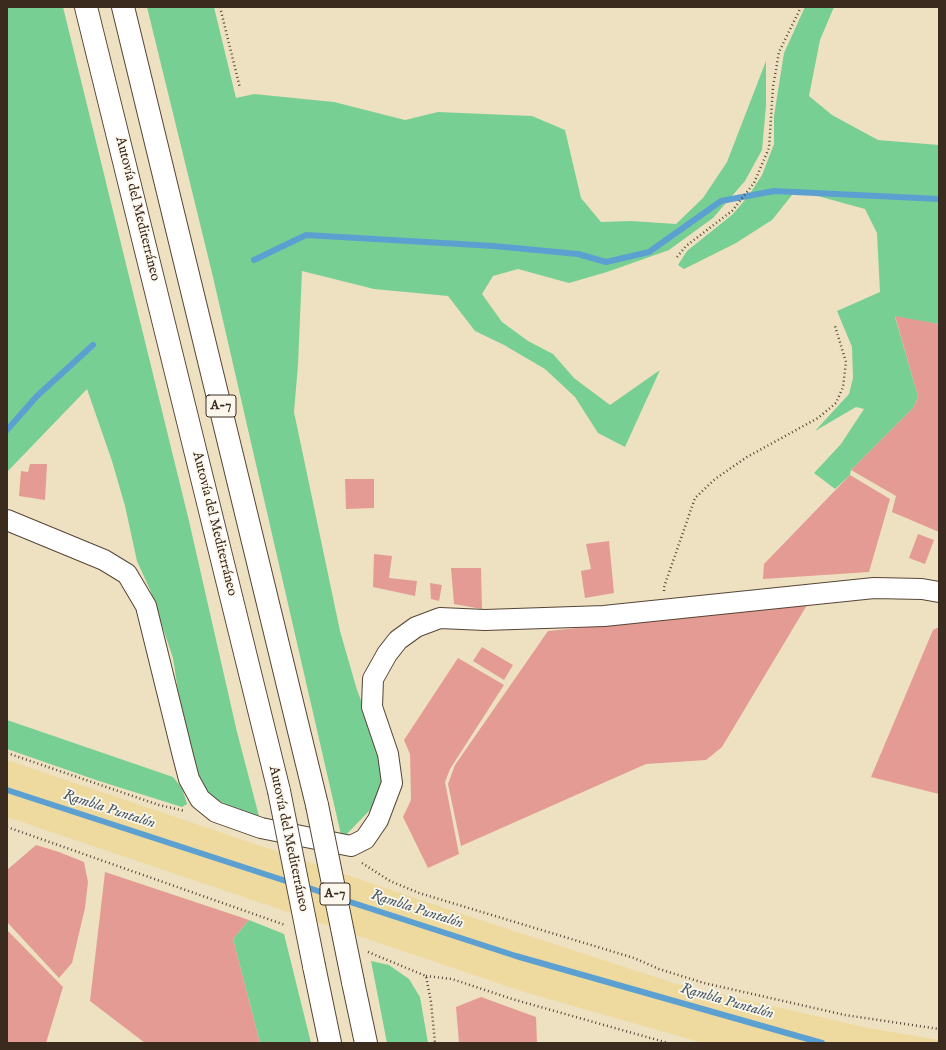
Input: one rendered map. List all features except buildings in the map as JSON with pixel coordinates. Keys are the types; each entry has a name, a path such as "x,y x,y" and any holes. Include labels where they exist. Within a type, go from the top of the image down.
{"highway":[{"name":"Autovía del Mediterráneo","path":"86,7 279,791 330,1043"},
{"name":"A-7","path":"123,7 317,805 366,1043"}],"street":[{"path":"7,520 104,560 127,574 146,606 190,779 200,798 216,812 261,828 351,846 365,839 378,820 392,783 388,754 372,707 374,679 387,654 398,640 416,627 440,618 485,620 596,616 874,588 922,589 939,592"}],"path":[{"path":"220,7 240,88"},
{"path":"677,257 686,246 732,211 754,183 769,148 773,87 780,52 801,7"},
{"path":"665,610 664,587 695,498 715,479 747,457 818,418 836,403 843,387 846,362 835,326"},
{"path":"7,753 158,805 182,811 216,812"},
{"path":"7,827 292,928"},
{"path":"351,846 362,862 390,881 419,893 634,958 659,969 704,983 814,1008 939,1029"},
{"path":"360,950 383,957 426,976 452,979 512,999 668,1043"},
{"path":"426,976 431,1002 435,1043"}],"green space":[{"path":"7,7 63,7 189,521 237,732 260,820 213,798 200,784 182,716 173,658 151,592 137,561 125,506 112,461 87,389 7,472"},
{"path":"147,7 214,7 236,98 254,94 334,102 405,120 438,112 532,116 565,130 581,198 601,222 631,221 676,224 703,198 727,162 766,61 766,106 762,150 745,181 713,218 669,250 607,272 569,283 518,269 493,276 482,294 502,322 528,341 553,354 574,378 610,405 660,370 625,447 598,433 575,397 545,369 504,345 475,331 448,296 374,289 302,271 298,365 294,412 340,631 357,690 378,744 382,777 377,798 371,809 342,839 213,277"},
{"path":"805,7 834,7 820,40 809,96 832,115 878,140 939,145 939,324 895,317 918,396 913,408 851,470 850,475 835,489 814,473 841,444 864,409 856,407 815,431 849,394 853,378 852,347 837,311 880,292 877,233 865,209 796,190 772,220 736,243 684,269 678,265 687,251 733,214 749,195 762,175 774,144 774,116 784,53"},
{"path":"7,720 173,777 182,788 187,804 182,807 99,781 7,749"},
{"path":"249,920 284,934 311,1043 260,1043 233,939"},
{"path":"371,961 389,965 409,979 420,997 428,1043 387,1043"}],"sand":[{"path":"7,760 471,917 677,984 868,1028 939,1040 939,1043 703,1043 524,992 7,817"}],"waterway":[{"path":"254,260 306,235 494,246 578,254 606,262 649,252 721,201 774,191 939,199"},
{"path":"7,430 37,396 93,345"},
{"name":"Rambla Puntalón","path":"7,790 292,883"},
{"name":"Rambla Puntalón","path":"303,886 330,895"},
{"name":"Rambla Puntalón","path":"341,899 516,956 822,1043"}]}
